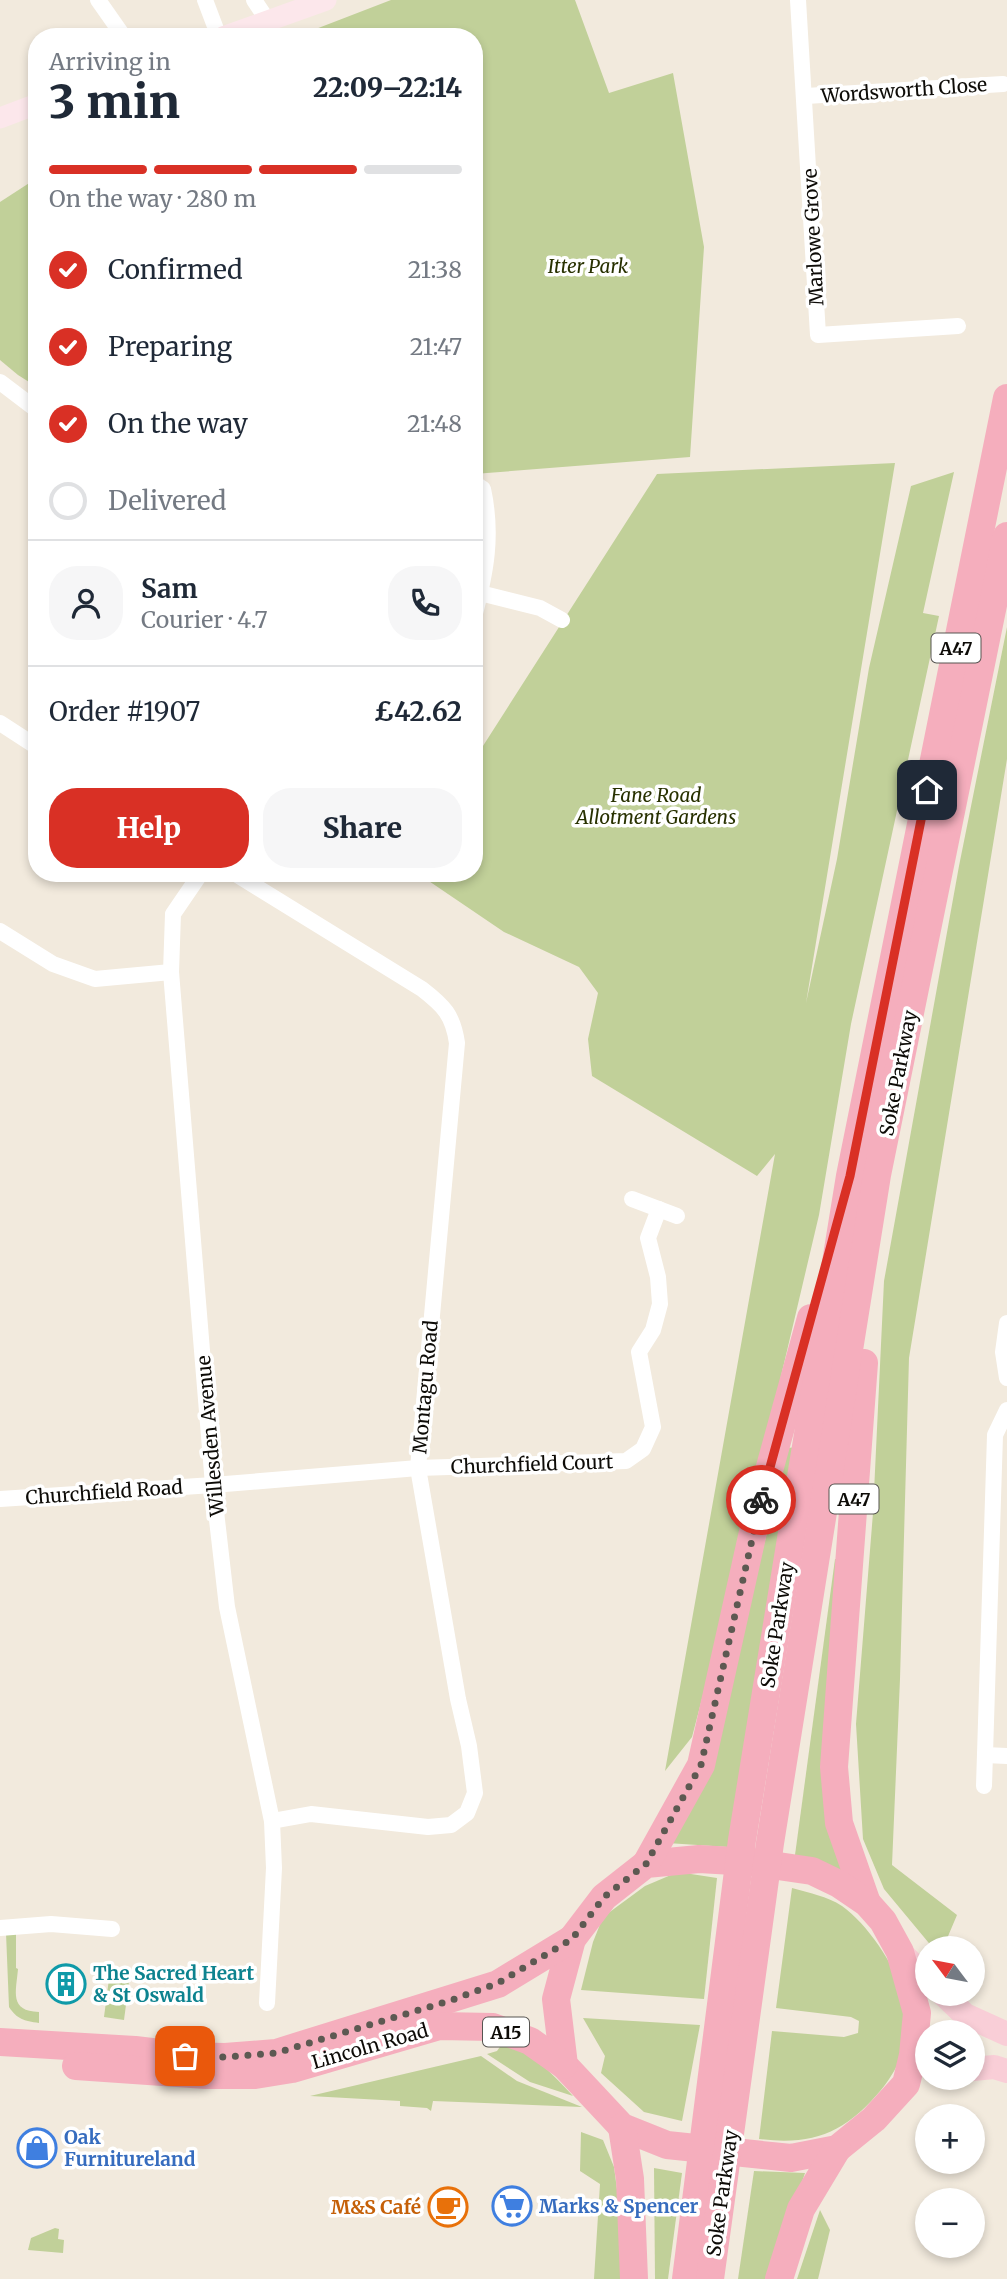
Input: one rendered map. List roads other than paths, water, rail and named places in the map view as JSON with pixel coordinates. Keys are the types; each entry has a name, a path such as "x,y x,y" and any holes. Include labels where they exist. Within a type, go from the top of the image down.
{"highway":[{"name":"Soke Parkway","path":"710,2279 713,2170 719,2121 850,1176 1007,398"},
{"name":"Soke Parkway","path":"756,1842 877,1175 1007,536"},
{"name":"A47","path":"867,1903 839,1823 834,1767 877,1175"},
{"name":"A47","path":"646,1864 701,1765 757,1514 850,1176"},
{"path":"564,2065 556,1999 572,1939 604,1897 646,1864 699,1859 751,1862 812,1871 839,1884 867,1903 883,1921 900,1952 917,2013 916,2020"},
{"name":"Lincoln Road","path":"0,2042 135,2050 185,2056 225,2057 276,2053 452,2000 498,1983 572,1939"},
{"name":"Lincoln Road","path":"0,2060 206,2075 255,2075 292,2069 439,2026 494,2027 530,2041 564,2065 622,2127"},
{"path":"915,2034 915,2068"},
{"path":"779,2279 801,2209 837,2149 915,2082"},
{"path":"622,2127 667,2145 683,2148 791,2158 837,2149"},
{"path":"622,2127 630,2179 634,2279"},
{"name":"Soke Parkway","path":"686,2279 713,2170"}],"main road":[{"path":"900,1952 915,1966"},
{"path":"956,2006 965,2015 1007,2034"},
{"path":"985,2068 994,2067 1007,2071"}],"street":[{"path":"98,0 118,28"},
{"path":"205,0 217,28"},
{"path":"254,0 268,21"},
{"path":"247,28 326,0"},
{"name":"Marlowe Grove","path":"798,0 806,96 818,335 958,326"},
{"name":"Wordsworth Close","path":"806,96 1003,84"},
{"path":"0,118 28,107"},
{"path":"0,382 28,403"},
{"path":"483,498 488,510 489,554 483,583"},
{"path":"483,594 540,608 562,620"},
{"path":"0,723 28,741"},
{"name":"Willesden Avenue","path":"195,882 173,915 171,972 213,1485 228,1607 272,1821 274,1868 267,2003"},
{"name":"Montagu Road","path":"249,882 422,989 441,1004 454,1022 457,1043 418,1468 475,1793 467,1813 451,1825 428,1827 312,1814 272,1821"},
{"path":"0,931 53,964 94,979 171,972"},
{"path":"632,1199 677,1216"},
{"name":"Churchfield Court","path":"418,1468 626,1461 643,1449 653,1427 639,1352 653,1330 660,1304 658,1277 648,1238 659,1209"},
{"path":"1007,1323 1003,1352 1007,1378"},
{"path":"984,1786 995,1435 1007,1410"},
{"name":"Churchfield Road","path":"0,1499 418,1468"},
{"path":"990,1600 1007,1600"},
{"path":"985,1755 1007,1756"},
{"path":"0,1928 51,1924 112,1930"}],"place":[{"name":"The Sacred Heart & St Oswald","path":"66,1984"},
{"name":"Oak Furnitureland","path":"37,2148"},
{"name":"Marks & Spencer","path":"512,2206"},
{"name":"M&S Café","path":"448,2207"}],"park label":[{"name":"Itter Park","path":"588,266"},
{"name":"Fane Road Allotment Gardens","path":"656,806"}]}
